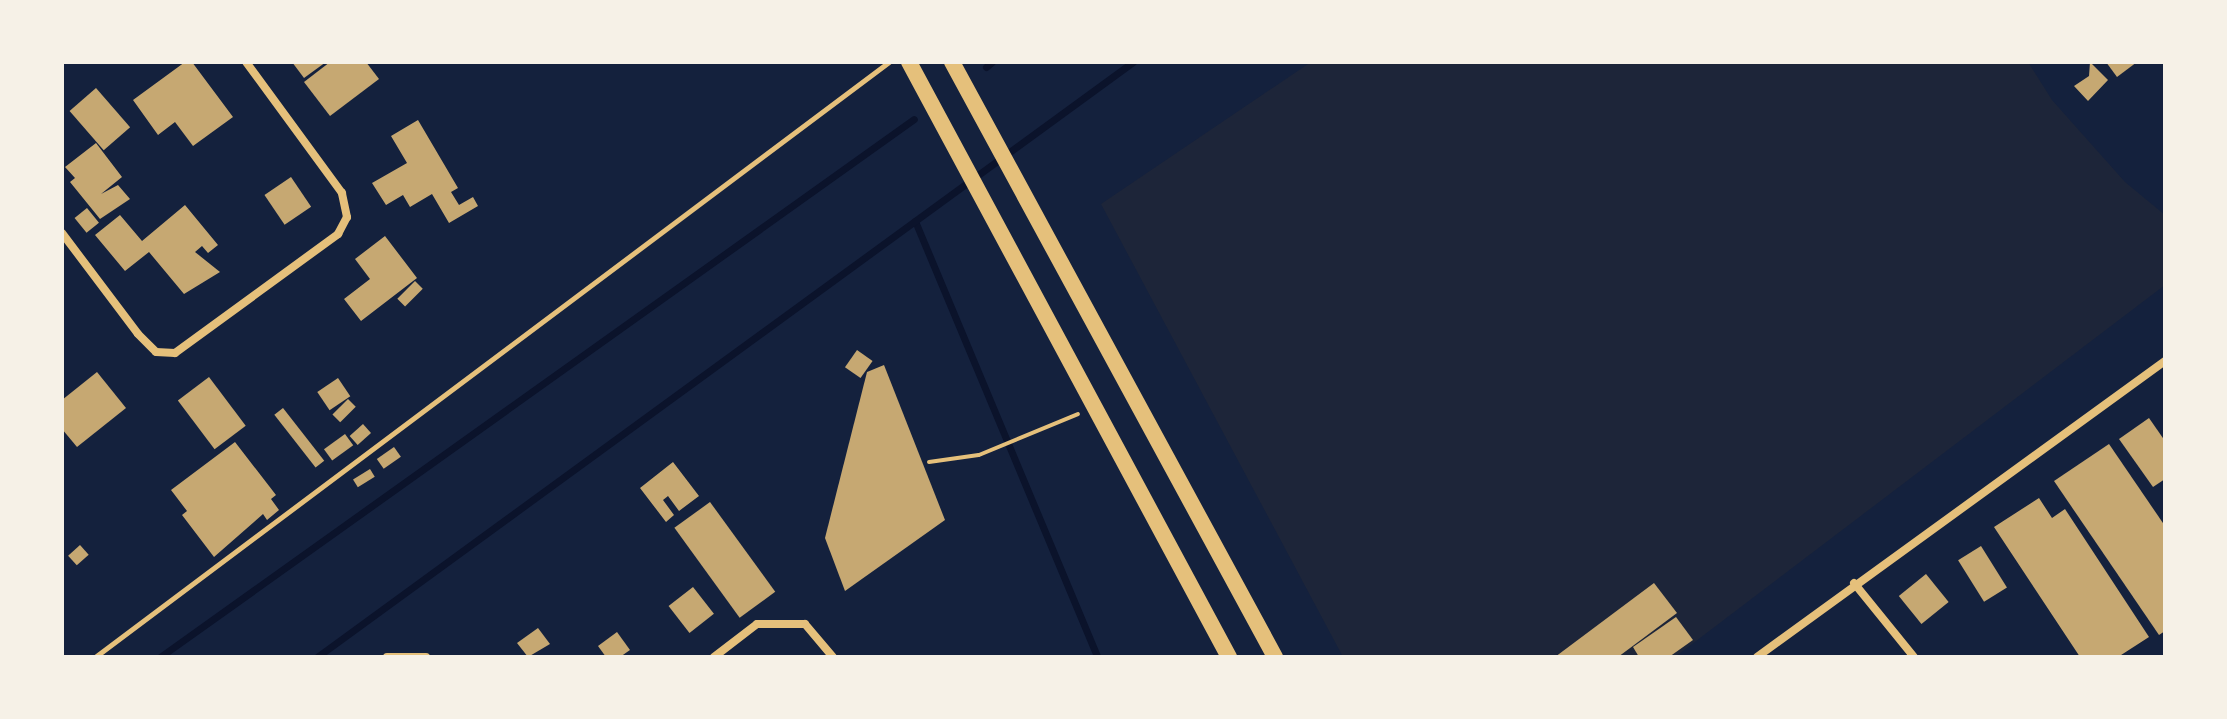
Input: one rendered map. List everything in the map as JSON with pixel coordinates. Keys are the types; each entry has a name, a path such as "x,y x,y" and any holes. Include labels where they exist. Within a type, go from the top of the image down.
{"main road":[{"path":"909,62 1229,657"},
{"path":"952,62 1275,657"}],"street":[{"path":"62,233 138,334 156,352 175,353 338,234 347,217 342,193 246,62"},
{"path":"1757,657 1854,583 2165,361"},
{"path":"1854,583 1914,657"},
{"path":"714,657 757,624 805,624 833,657"},
{"path":"387,657 426,657"}],"lane":[{"path":"95,657 889,62"}],"path":[{"path":"929,462 979,455 1095,407"}],"shaded area":[{"path":"1311,62 2028,62 2052,100 2125,182 2165,215 2165,285 1675,657 1343,657 1101,204"}],"building":[{"path":"185,62 192,62 233,117 193,146 175,122 158,135 133,100"},
{"path":"292,62 326,62 304,78"},
{"path":"330,62 366,62 379,79 330,116 304,82"},
{"path":"2090,62 2108,80 2088,101 2074,86 2089,76"},
{"path":"2106,62 2137,62 2117,77"},
{"path":"96,88 130,127 104,150 70,111"},
{"path":"418,120 458,188 451,192 459,205 473,197 478,206 449,223 432,194 410,207 403,195 386,205 372,183 407,163 391,136"},
{"path":"96,143 122,177 101,194 118,185 130,199 100,219 70,182 75,178 65,167"},
{"path":"291,177 311,207 285,225 264,195"},
{"path":"185,205 218,245 208,253 202,246 195,252 220,272 184,294 149,252 125,271 95,235 120,215 142,241"},
{"path":"87,208 99,223 87,233 75,218"},
{"path":"385,236 417,278 361,321 344,299 370,279 355,259"},
{"path":"415,281 423,289 405,306 397,299"},
{"path":"857,350 873,361 861,378 845,367"},
{"path":"884,365 945,520 845,591 825,538 867,372"},
{"path":"97,372 126,408 77,447 62,429 62,400"},
{"path":"209,377 246,426 215,449 178,400"},
{"path":"338,378 350,396 330,410 317,392"},
{"path":"348,399 356,407 340,422 332,415"},
{"path":"283,408 324,461 316,468 274,415"},
{"path":"2149,418 2165,441 2165,479 2153,487 2119,439"},
{"path":"363,424 371,433 358,445 350,436"},
{"path":"345,434 353,445 332,461 324,449"},
{"path":"235,442 276,495 271,499 279,510 267,520 263,514 214,557 182,515 187,511 171,490"},
{"path":"2109,444 2165,526 2165,631 2159,635 2054,481"},
{"path":"394,447 401,457 384,469 377,459"},
{"path":"673,462 699,496 679,511 668,496 663,500 674,515 666,522 640,488"},
{"path":"370,469 375,477 358,487 353,480"},
{"path":"2039,498 2052,518 2065,509 2149,637 2118,657 2080,657 1994,527"},
{"path":"710,502 775,592 740,618 674,528"},
{"path":"80,545 89,555 77,565 68,556"},
{"path":"1981,546 2007,588 1984,602 1958,560"},
{"path":"1926,574 1949,602 1921,624 1899,596"},
{"path":"1654,583 1677,613 1618,657 1555,657"},
{"path":"693,587 714,614 690,633 669,606"},
{"path":"1676,617 1693,640 1669,657 1639,657 1633,647"},
{"path":"538,628 550,644 528,657 517,643"},
{"path":"617,632 630,650 620,657 606,657 598,646"}],"waterway":[{"path":"986,67 992,62"},
{"path":"317,657 1133,62"},
{"path":"160,657 914,119"},
{"path":"915,221 1097,657"}]}
